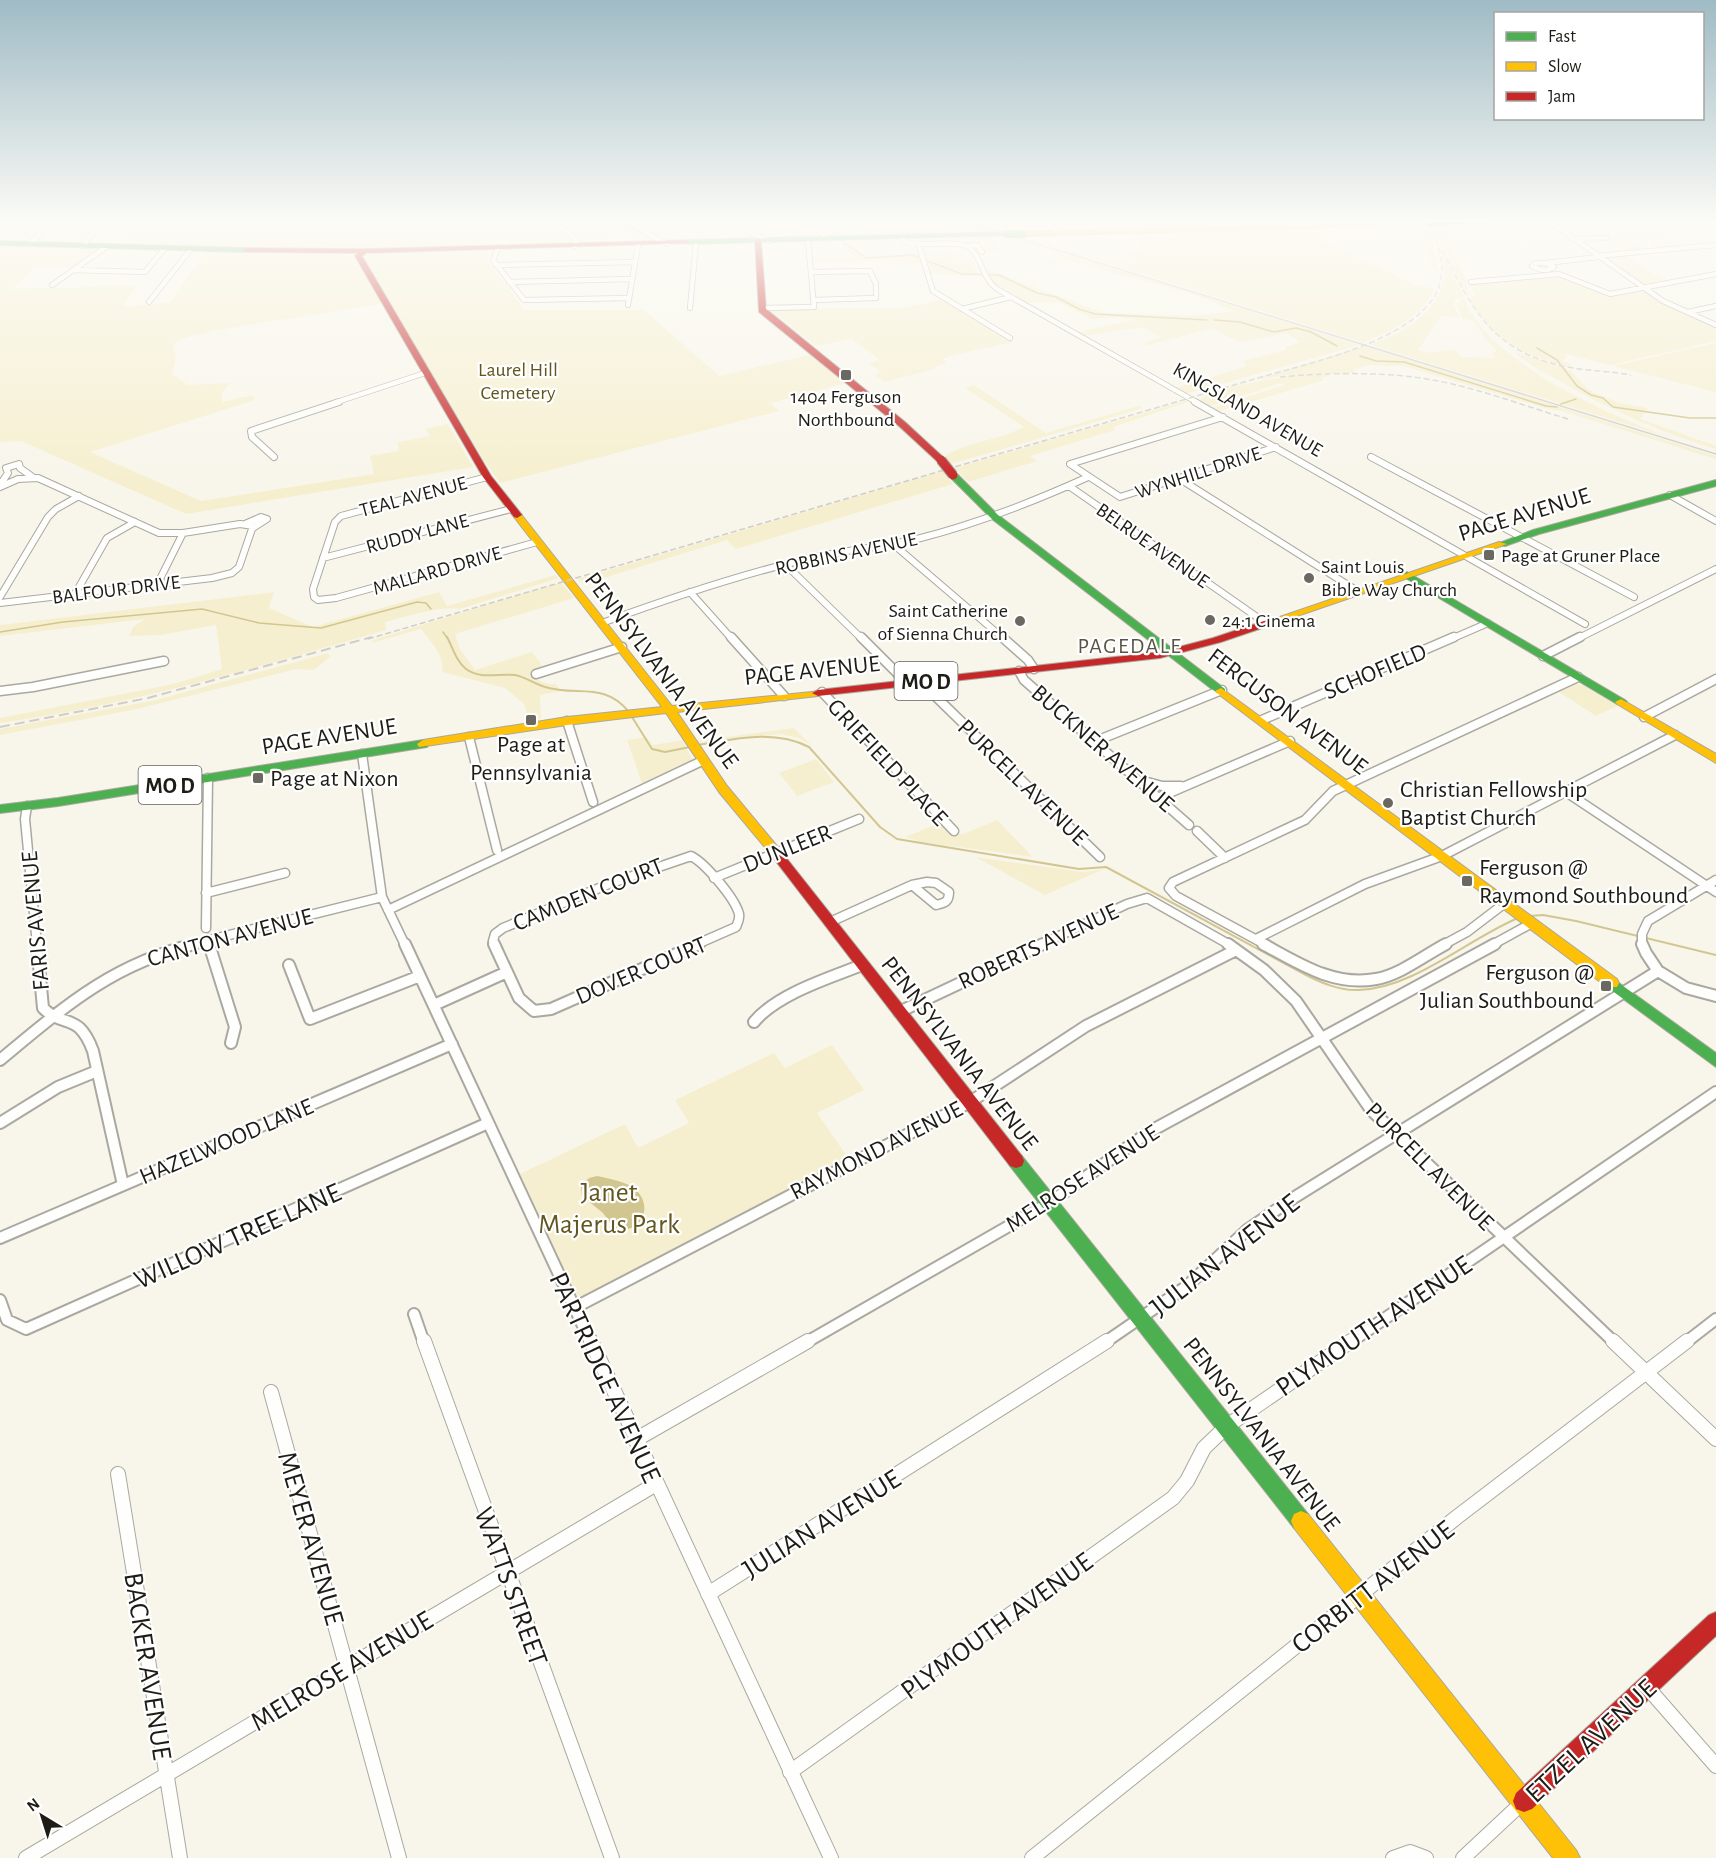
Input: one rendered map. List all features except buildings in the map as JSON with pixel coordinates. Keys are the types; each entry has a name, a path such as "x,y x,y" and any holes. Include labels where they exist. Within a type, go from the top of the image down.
{"street":[{"name":"PENNSYLVANIA AVENUE","path":"390,308 425,373 487,477 669,709 702,761 1568,1858"},
{"path":"761,308 777,308"},
{"name":"FERGUSON AVENUE","path":"761,308 897,419 941,460 995,517 1172,653 1716,1061"},
{"path":"962,309 967,308"},
{"name":"KINGSLAND AVENUE","path":"1030,308 1585,624"},
{"path":"1678,308 1716,325"},
{"path":"1688,312 1708,308"},
{"path":"962,309 1010,338"},
{"path":"274,457 250,434 255,428 425,373"},
{"path":"1088,477 1070,464 1223,417"},
{"name":"WYNHILL DRIVE","path":"1088,477 1120,497 1276,447"},
{"path":"1371,457 1634,597"},
{"path":"0,486 8,473 6,468 15,463 34,478"},
{"name":"TEAL AVENUE","path":"336,598 318,600 314,597 313,589 335,522 341,516 487,477"},
{"name":"ROBBINS AVENUE","path":"602,623 690,592 786,565 893,544 995,517 1088,477"},
{"path":"0,486 18,479 38,478 159,533 183,533 157,585"},
{"path":"1180,479 1359,592"},
{"name":"PAGE AVENUE","path":"0,809 567,721 1172,653 1267,624 1520,537 1716,483"},
{"name":"BELRUE AVENUE","path":"1069,486 1267,624"},
{"path":"1670,495 1716,521"},
{"path":"0,597 48,517 79,496"},
{"name":"RUDDY LANE","path":"323,558 511,509"},
{"path":"75,594 107,538 135,522"},
{"name":"BALFOUR DRIVE","path":"0,603 157,585 232,573 239,567 250,525 183,533"},
{"name":"MALLARD DRIVE","path":"336,598 537,542"},
{"path":"893,544 1028,660 1034,669"},
{"path":"786,565 897,673 903,683"},
{"path":"1543,656 1716,569"},
{"path":"1407,575 1716,759"},
{"path":"690,592 784,696"},
{"name":"SCHOFIELD","path":"1262,720 1488,623"},
{"path":"536,674 622,647"},
{"path":"0,691 33,687 164,661"},
{"name":"BUCKNER AVENUE","path":"1018,671 1024,680 1160,797 1225,858"},
{"path":"1505,903 1467,932 1390,974 1376,979 1352,980 1326,975 1176,896 1169,888 1173,882 1305,820 1328,795 1348,784 1578,677"},
{"name":"PURCELL AVENUE","path":"923,681 927,689 1100,857"},
{"path":"1644,717 1714,682"},
{"path":"1096,741 1222,690"},
{"name":"GRIEFIELD PLACE","path":"822,692 954,831"},
{"path":"567,721 592,802"},
{"path":"1113,758 1113,737 1123,730"},
{"path":"1256,939 1365,884 1442,856 1675,735"},
{"path":"469,737 497,850"},
{"path":"1160,797 1290,741"},
{"name":"PARTRIDGE AVENUE","path":"362,754 382,897 831,1858"},
{"path":"388,910 702,761"},
{"path":"206,928 208,778"},
{"path":"1140,780 1162,786 1186,786"},
{"path":"1566,792 1716,892"},
{"name":"FARIS AVENUE","path":"27,806 25,819 43,1008 79,1026 92,1047 116,1164 123,1185"},
{"name":"DUNLEER","path":"714,878 859,819"},
{"name":"CAMDEN COURT","path":"507,972 493,941 495,934 503,928 609,884 680,858 694,857 714,878"},
{"path":"206,893 285,873"},
{"name":"DOVER COURT","path":"507,972 519,998 529,1008 534,1011 551,1009 731,931 740,920 739,912 714,878"},
{"path":"1716,880 1648,921 1642,928 1641,943 1644,952 1658,971 1686,988 1716,996"},
{"path":"830,922 912,885"},
{"name":"CANTON AVENUE","path":"0,1060 53,1014 96,984 140,962 208,939 382,897"},
{"name":"PURCELL AVENUE","path":"1147,898 1258,963 1289,992 1356,1091 1396,1136 1716,1439"},
{"name":"ROBERTS AVENUE","path":"899,1012 1127,904 1147,898"},
{"name":"MELROSE AVENUE","path":"635,1440 1049,1203 1149,1132 1320,1038 1340,1030 1526,919"},
{"path":"208,939 235,1027 231,1043"},
{"name":"RAYMOND AVENUE","path":"574,1308 970,1102 1086,1026 1236,950"},
{"path":"289,965 310,1019 420,976"},
{"path":"754,1022 756,1017 773,1005 862,965"},
{"name":"JULIAN AVENUE","path":"708,1594 1143,1318 1187,1286 1246,1230 1264,1217 1658,971"},
{"path":"434,1005 507,972"},
{"name":"HAZELWOOD LANE","path":"0,1238 452,1044"},
{"path":"0,1123 51,1091 97,1071"},
{"name":"PLYMOUTH AVENUE","path":"790,1772 1173,1498 1183,1486 1204,1448 1227,1426 1716,1092"},
{"name":"WILLOW TREE LANE","path":"0,1300 1,1310 6,1320 13,1326 26,1329 488,1123"},
{"name":"WATTS STREET","path":"414,1314 612,1858"},
{"name":"CORBITT AVENUE","path":"1032,1858 1360,1595 1644,1372 1716,1319"},
{"name":"MEYER AVENUE","path":"271,1392 399,1858"},
{"name":"BACKER AVENUE","path":"118,1473 180,1858"},
{"name":"MELROSE AVENUE","path":"26,1858 656,1484"},
{"name":"ETZEL AVENUE","path":"1463,1858 1716,1622"},
{"path":"1647,1687 1716,1766"},
{"path":"1393,1858 1403,1852 1414,1851 1426,1858"}],"green space":[{"path":"0,308 354,308 186,337 173,345 176,358 172,374 188,385 230,383 221,394 223,402 253,395 255,400 90,452 201,501 374,474 370,456 399,451 398,442 430,436 426,429 448,424 473,467 186,514 21,441 0,442"},
{"name":"Laurel Hill Cemetery","path":"392,308 644,310 719,376 810,355 846,383 770,403 779,411 500,483"},
{"path":"957,308 1013,342 946,357 943,360 947,363 936,366 934,369 885,382 875,375 881,372 869,363 880,360 852,339 816,346 769,309"},
{"path":"1069,308 1089,308 1103,313 1192,316 1235,311 1227,308 1240,308 1359,345 1186,394 1176,388 1247,366 1243,361 1286,350 1286,347 1300,342 1286,333 1239,342 1212,328 1148,345 1140,345 1161,337 1143,327 1082,336 1079,334 1083,331 1135,320 1118,317 1092,319"},
{"path":"1251,308 1421,308 1407,320 1364,343"},
{"path":"1430,308 1455,308 1459,318 1441,316 1418,350 1433,353 1456,350 1461,357 1495,358 1492,353 1497,351 1472,320 1463,319 1458,308 1469,308 1478,323 1499,345 1524,365 1583,400 1668,437 1368,344 1405,329"},
{"path":"1475,308 1679,308 1716,326 1716,341 1611,365 1562,353 1567,356 1563,361 1571,364 1568,366 1538,357 1511,344 1488,325"},
{"path":"1716,343 1716,392 1613,366"},
{"path":"1364,346 1716,456 1716,459 1562,411 1403,366 1367,365 1353,370 1357,372 1352,373 1288,375 1254,380"},
{"path":"1515,352 1570,370 1595,393 1620,403 1648,408 1640,419 1716,446 1716,449 1674,435 1615,410 1535,368"},
{"path":"1302,375 1331,375 1321,378 1324,380 1217,412 1211,408 1285,385 1280,383 1208,407 1200,400 1233,387"},
{"path":"974,385 1046,433 1139,406 1143,408 951,464 945,456 954,451 1024,427 965,388"},
{"path":"1191,401 1113,427 1115,430 1030,456 1037,461 968,482 955,468"},
{"path":"943,471 953,484 736,549 727,540 584,584 578,579"},
{"path":"555,575 559,578 460,609 434,610 385,622 386,630 194,684 99,706 0,723 0,718 173,684 222,669 216,625 161,635 129,636 133,627 145,619 0,636 0,625 274,592 269,608 313,627 439,592 447,606"},
{"path":"561,582 574,598 455,634 460,649 475,670 532,652 544,668 532,672 536,678 548,684 556,684 561,691 540,695 541,719 528,722 525,705 505,688 442,672 439,655 421,629 371,643 373,640"},
{"path":"328,653 330,657 314,670 297,669 133,710 0,735 0,729 156,700"},
{"path":"1576,684 1583,685 1618,706 1596,716 1559,692"},
{"path":"794,728 812,746 799,738 781,734 697,743 696,741"},
{"path":"646,737 653,745 683,740 693,761 643,786 627,740"},
{"path":"816,759 834,782 797,796 779,773"},
{"path":"997,820 1033,857 921,842 905,837 940,823 954,834 963,834"},
{"path":"975,857 1083,872 1104,869 1045,895"},
{"name":"Janet Majerus Park","path":"832,1045 864,1090 817,1113 849,1159 586,1295 580,1296 576,1293 520,1174 625,1124 638,1148 689,1123 675,1100 774,1053 785,1068"}],"shaded area":[{"path":"597,1176 613,1179 637,1191 642,1198 644,1213 637,1224 624,1230 615,1229 603,1213 582,1196 581,1186 589,1178"}],"waterway":[{"path":"1077,308 1095,314 1207,320"},
{"path":"1214,320 1240,322 1274,332 1296,328 1311,332 1337,346"},
{"path":"1537,348 1557,360 1577,386 1591,395 1603,398 1613,407 1690,418 1716,418"},
{"path":"1360,356 1376,361 1404,362 1546,406 1557,407"},
{"path":"1561,404 1576,399"},
{"path":"0,632 63,622 202,609 259,623 321,628 417,602 426,603 431,609"},
{"path":"443,632 448,639"},
{"path":"448,639 460,662 472,672 484,675 515,675 557,690 600,693 620,702 629,712"},
{"path":"632,717 652,749 665,752 690,747"},
{"path":"698,745 754,737 782,738 796,742 809,747 880,827 897,839 1079,869 1106,867 1306,975 1338,988 1359,990 1400,981 1518,918"},
{"path":"1529,916 1543,915 1576,921 1716,955"}],"tram line":[{"path":"1244,308 1716,454"}],"railway":[{"path":"368,639 1331,357 1390,334 1414,318 1424,308"},
{"path":"1475,308 1503,340 1521,351 1567,367 1631,375"},
{"path":"1280,377 1346,374 1413,377 1472,389 1568,419"},
{"path":"0,727 148,698 372,637"}],"traffic: fast":[{"path":"953,475 995,517 1221,691"},
{"path":"1502,544 1536,532 1716,483"},
{"path":"1407,575 1621,702"},
{"path":"0,809 58,802 423,744"},
{"path":"1612,983 1716,1061"},
{"path":"1016,1161 1301,1521"}],"traffic: slow":[{"path":"517,515 669,709 723,789 772,848"},
{"path":"1267,623 1502,544"},
{"path":"1221,691 1612,983"},
{"path":"423,744 567,721 818,693"},
{"path":"1621,702 1716,759"},
{"path":"1301,1521 1568,1858"}],"traffic: jam":[{"path":"388,308 487,477 517,515"},
{"path":"762,308 902,424 941,460"},
{"path":"941,460 953,475"},
{"path":"818,693 1160,655 1217,640 1267,623"},
{"path":"772,848 1016,1161"},
{"path":"1524,1801 1716,1622"}],"place":[{"name":"1404 Ferguson Northbound","path":"846,375"},
{"name":"Page at Gruner Place","path":"1489,555"},
{"name":"Saint Louis Bible Way Church","path":"1309,578"},
{"name":"24:1 Cinema","path":"1210,620"},
{"name":"Saint Catherine of Sienna Church","path":"1020,621"},
{"name":"Page at Pennsylvania","path":"531,720"},
{"name":"Page at Nixon","path":"258,778"},
{"name":"Christian Fellowship Baptist Church","path":"1388,803"},
{"name":"Ferguson @ Raymond Southbound","path":"1467,881"},
{"name":"Ferguson @ Julian Southbound","path":"1606,986"}],"district":[{"name":"PAGEDALE","path":"1130,645"}]}
